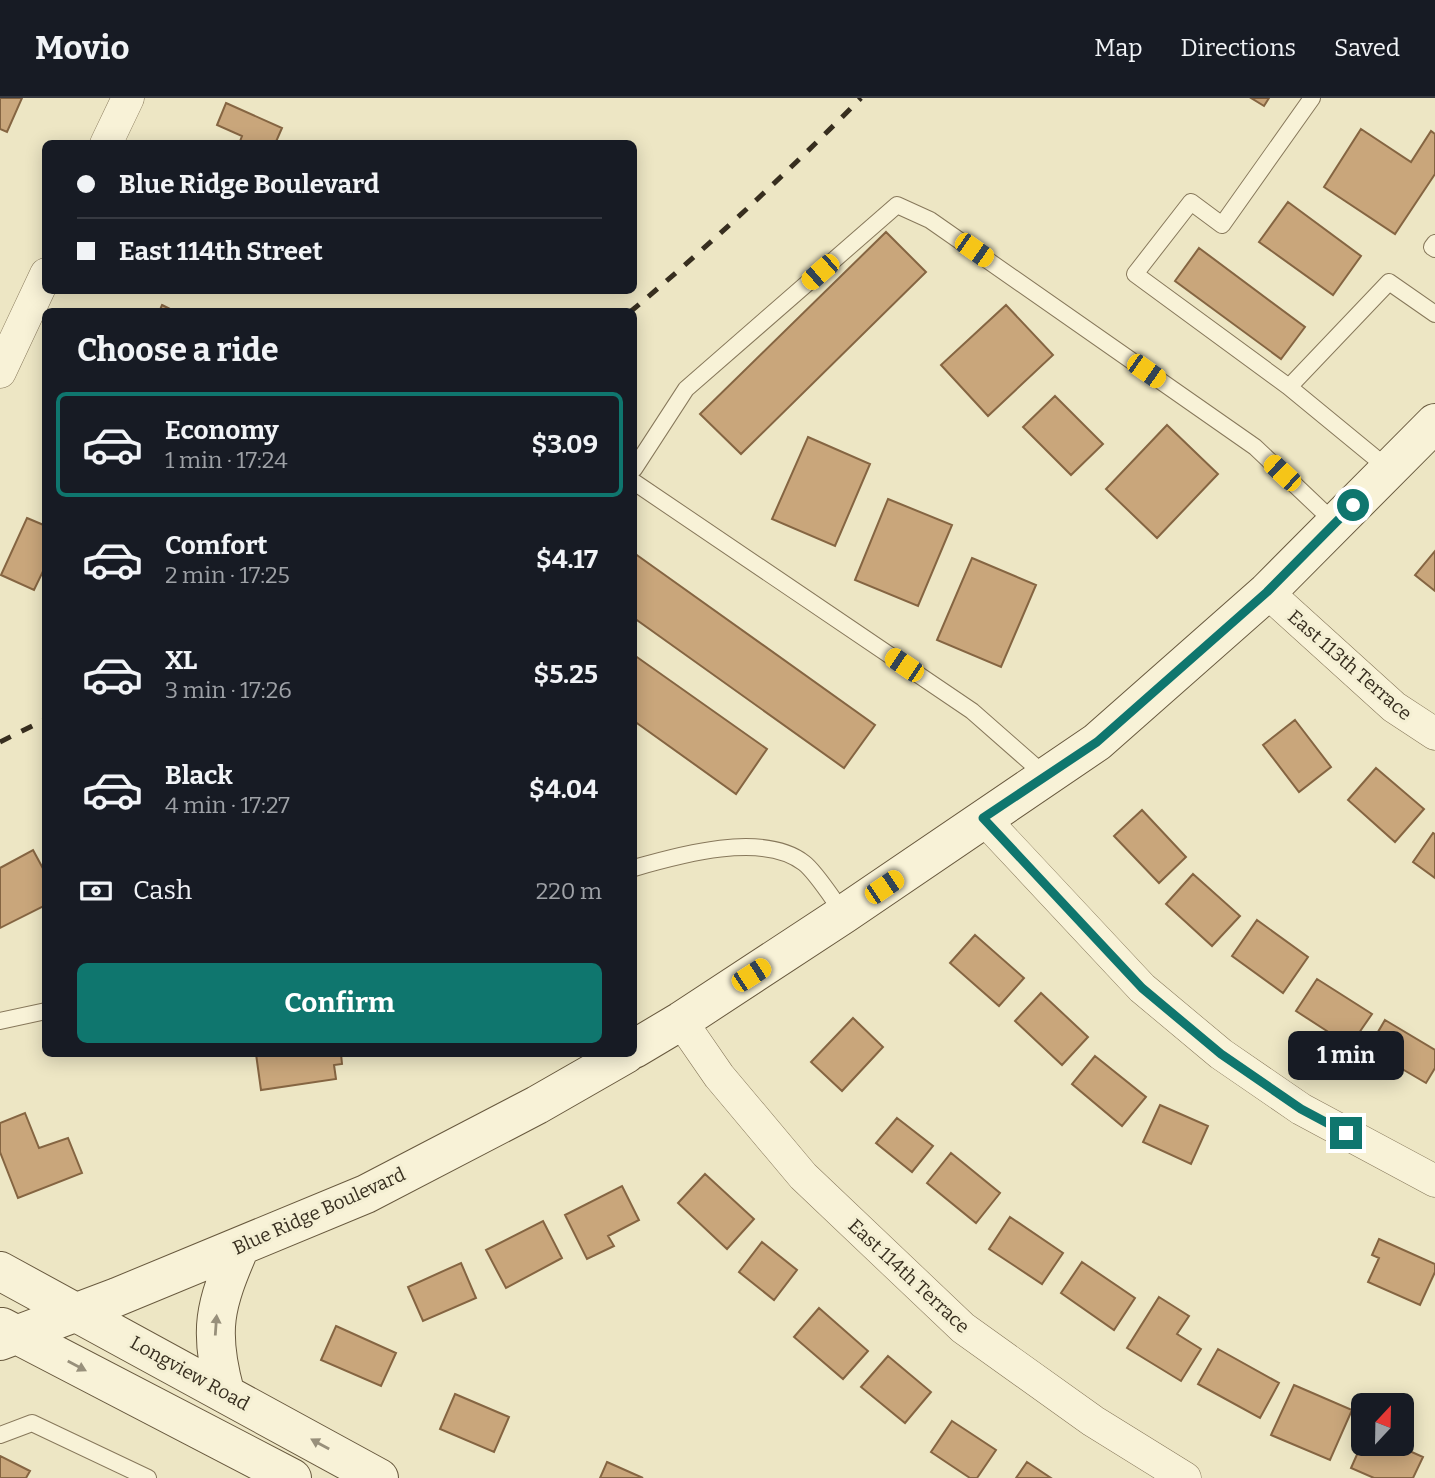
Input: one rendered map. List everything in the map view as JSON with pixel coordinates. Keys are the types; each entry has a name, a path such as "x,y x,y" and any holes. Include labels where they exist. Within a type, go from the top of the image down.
{"main road":[{"path":"637,1047 844,915 1097,742 1267,592 1435,423"},
{"name":"Blue Ridge Boulevard","path":"6,1334 77,1311 366,1194 537,1105 621,1057"},
{"path":"225,1392 216,1361 215,1324 222,1289 240,1247"},
{"name":"Longview Road","path":"0,1271 379,1478"},
{"path":"6,1334 281,1476"}],"street":[{"path":"109,140 128,98"},
{"path":"0,372 42,283"},
{"name":"East 113th Terrace","path":"1267,592 1394,707 1435,734"},
{"path":"983,818 1142,988 1221,1054 1301,1109 1435,1181"},
{"name":"East 114th Terrace","path":"681,1021 719,1076 803,1176 963,1328 1093,1421 1185,1478"}],"lane":[{"path":"1312,98 1222,225 1191,202 1135,274 1289,387 1390,470"},
{"path":"637,464 686,389 897,205 930,220 1255,447 1335,523"},
{"path":"1435,243 1432,247 1435,250"},
{"path":"1289,387 1389,282 1435,314"},
{"path":"637,484 972,711 1046,776"},
{"path":"637,866 686,853 746,847 781,851 804,863 844,915"},
{"path":"0,1021 42,1012"},
{"path":"0,1435 32,1423 148,1478"}],"building":[{"path":"0,98 22,98 7,132 0,129"},
{"path":"1251,98 1269,98 1264,106"},
{"path":"226,103 282,128 277,140 240,140 242,136 217,125"},
{"path":"1361,129 1411,162 1431,131 1435,134 1435,174 1395,234 1324,187"},
{"path":"1288,202 1361,256 1333,295 1259,242"},
{"path":"886,232 926,272 741,454 700,414"},
{"path":"1199,248 1305,327 1281,359 1175,281"},
{"path":"1006,305 1053,355 988,416 941,365"},
{"path":"1055,396 1103,444 1071,475 1023,427"},
{"path":"1167,425 1218,474 1157,538 1106,489"},
{"path":"808,437 870,464 835,546 772,519"},
{"path":"888,499 952,525 918,606 855,580"},
{"path":"27,518 42,524 42,573 34,590 1,575"},
{"path":"1435,551 1435,591 1415,575"},
{"path":"637,555 875,725 844,768 637,620"},
{"path":"972,558 1036,585 1001,667 937,640"},
{"path":"637,657 767,749 736,794 637,723"},
{"path":"1295,720 1331,767 1299,792 1263,745"},
{"path":"1376,768 1424,809 1395,842 1348,800"},
{"path":"1142,810 1186,857 1159,883 1114,836"},
{"path":"1433,833 1435,834 1435,878 1413,862"},
{"path":"33,850 42,867 42,907 0,928 0,868"},
{"path":"1193,874 1240,916 1212,946 1166,904"},
{"path":"1257,920 1308,957 1283,993 1232,956"},
{"path":"975,935 1024,978 999,1006 950,963"},
{"path":"1317,979 1372,1014 1350,1046 1296,1011"},
{"path":"1041,993 1088,1037 1062,1065 1015,1021"},
{"path":"853,1018 883,1047 842,1091 811,1062"},
{"path":"1385,1020 1435,1050 1435,1068 1426,1083 1368,1049"},
{"path":"1095,1056 1146,1097 1122,1126 1072,1084"},
{"path":"256,1057 341,1057 342,1064 334,1065 336,1079 261,1090"},
{"path":"1160,1105 1208,1126 1191,1164 1143,1142"},
{"path":"25,1113 39,1148 68,1138 82,1173 18,1198 0,1152 0,1123"},
{"path":"897,1118 933,1146 912,1172 876,1143"},
{"path":"951,1153 1000,1193 976,1223 927,1183"},
{"path":"705,1174 754,1219 727,1249 678,1203"},
{"path":"622,1186 639,1220 608,1236 614,1246 587,1259 565,1215"},
{"path":"1010,1217 1063,1253 1042,1284 989,1249"},
{"path":"543,1221 562,1258 506,1288 486,1250"},
{"path":"1379,1239 1435,1264 1435,1272 1420,1305 1368,1282 1379,1258 1372,1255"},
{"path":"762,1242 797,1270 774,1300 739,1272"},
{"path":"1082,1262 1135,1298 1114,1330 1061,1293"},
{"path":"461,1263 476,1298 423,1321 408,1287"},
{"path":"1159,1297 1189,1316 1177,1334 1201,1349 1181,1381 1127,1348"},
{"path":"819,1308 868,1351 843,1379 794,1337"},
{"path":"336,1326 396,1353 381,1386 321,1360"},
{"path":"1218,1349 1279,1383 1260,1418 1198,1384"},
{"path":"888,1356 931,1392 905,1423 861,1387"},
{"path":"1294,1385 1351,1410 1330,1460 1271,1435"},
{"path":"455,1394 509,1417 494,1452 440,1429"},
{"path":"952,1421 996,1450 977,1478 970,1478 931,1452"},
{"path":"1414,1453 1423,1457 1413,1478 1374,1478 1351,1468 1356,1456 1414,1456"},
{"path":"0,1456 30,1471 26,1478 0,1478"},
{"path":"607,1462 643,1478 600,1478"},
{"path":"1027,1462 1051,1478 1016,1478"}],"railway":[{"path":"635,308 748,208 861,98"},
{"path":"0,742 42,721"}],"route":[{"path":"1346,1133 1301,1109 1221,1054 1142,988 983,818 1097,742 1267,592 1353,505"}]}
